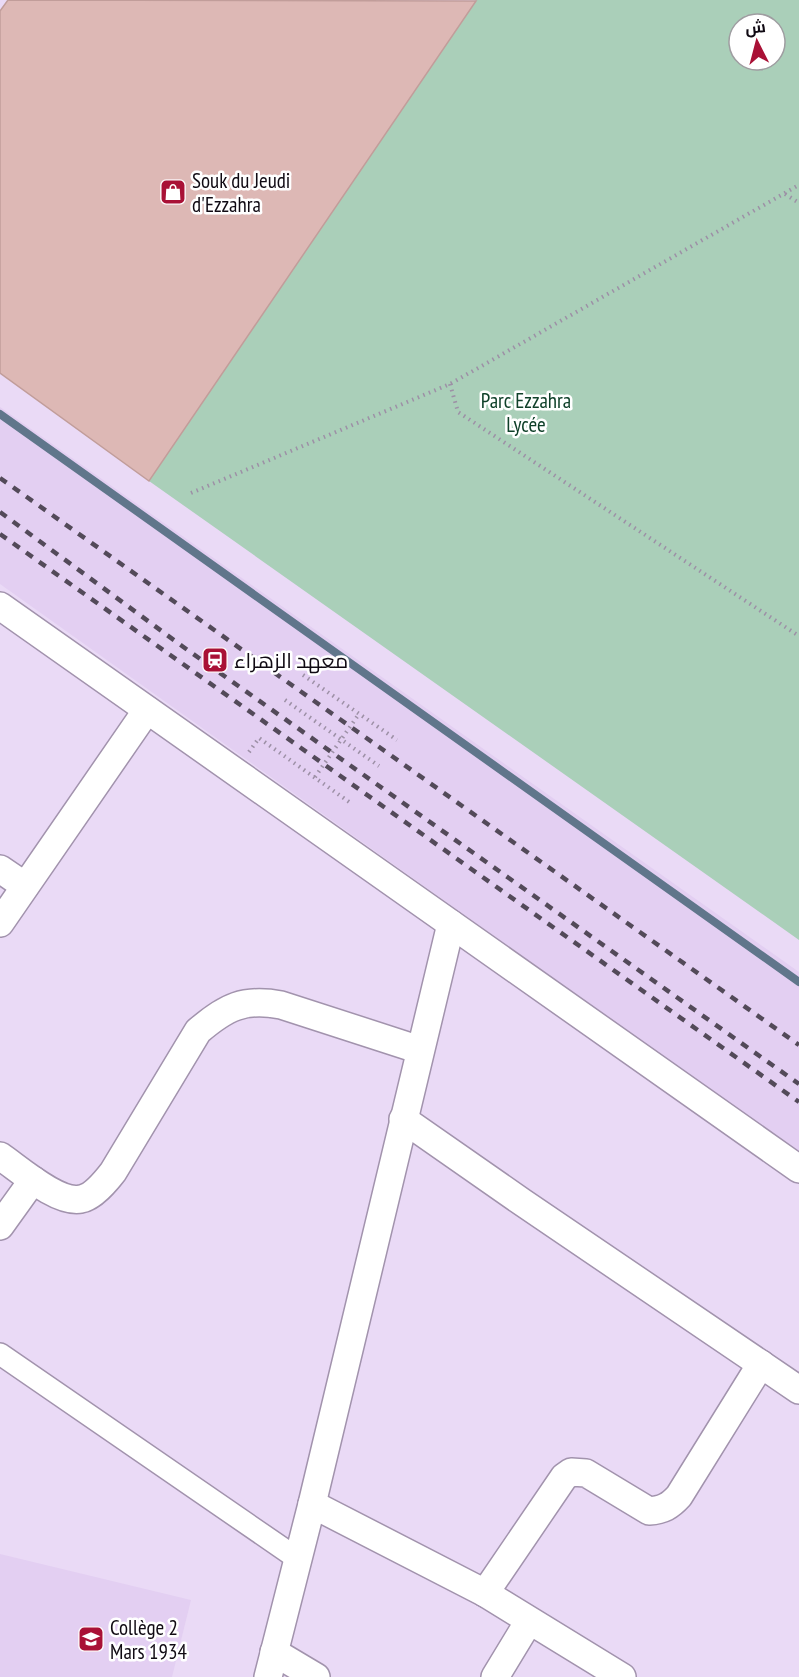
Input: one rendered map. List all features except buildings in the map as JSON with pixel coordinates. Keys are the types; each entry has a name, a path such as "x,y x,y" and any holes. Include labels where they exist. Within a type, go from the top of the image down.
{"street":[{"path":"0,606 799,1169"},
{"path":"0,922 147,710"},
{"path":"0,869 25,886"},
{"path":"316,1677 271,1665 312,1504 451,924"},
{"path":"0,1156 56,1196 81,1200 101,1187 113,1172 198,1031 218,1014 239,1004 264,1002 282,1005 420,1050"},
{"path":"403,1119 799,1390"},
{"path":"0,1226 33,1180"},
{"path":"0,1354 298,1559"},
{"path":"485,1593 564,1477 571,1472 586,1473 649,1511 661,1510 671,1505 679,1496 761,1365"},
{"path":"312,1504 485,1593 622,1677"},
{"path":"495,1677 529,1621"}],"path":[{"path":"191,493 450,384 799,185"},
{"path":"785,194 799,203"},
{"path":"450,384 458,412 799,636"},
{"path":"303,675 397,740"},
{"path":"285,700 379,766"},
{"path":"315,777 359,714"},
{"path":"259,738 352,804"}],"shaded area":[{"path":"0,407 799,972 799,1153 0,584"},
{"name":"Collège 2 Mars 1934","path":"0,1554 191,1600 172,1677 0,1677"}],"green space":[{"name":"Parc Ezzahra Lycée","path":"474,0 799,0 799,940 149,481 476,1"}],"waterway":[{"path":"0,414 799,982"}],"railway":[{"path":"0,478 799,1045"},
{"path":"0,512 182,646 799,1084"},
{"path":"0,534 799,1102"}],"place":[{"name":"Souk du Jeudi d'Ezzahra","path":"173,192"},
{"name":"معهد الزهراء","path":"215,660"},
{"name":"Collège 2 Mars 1934","path":"91,1639"}]}
